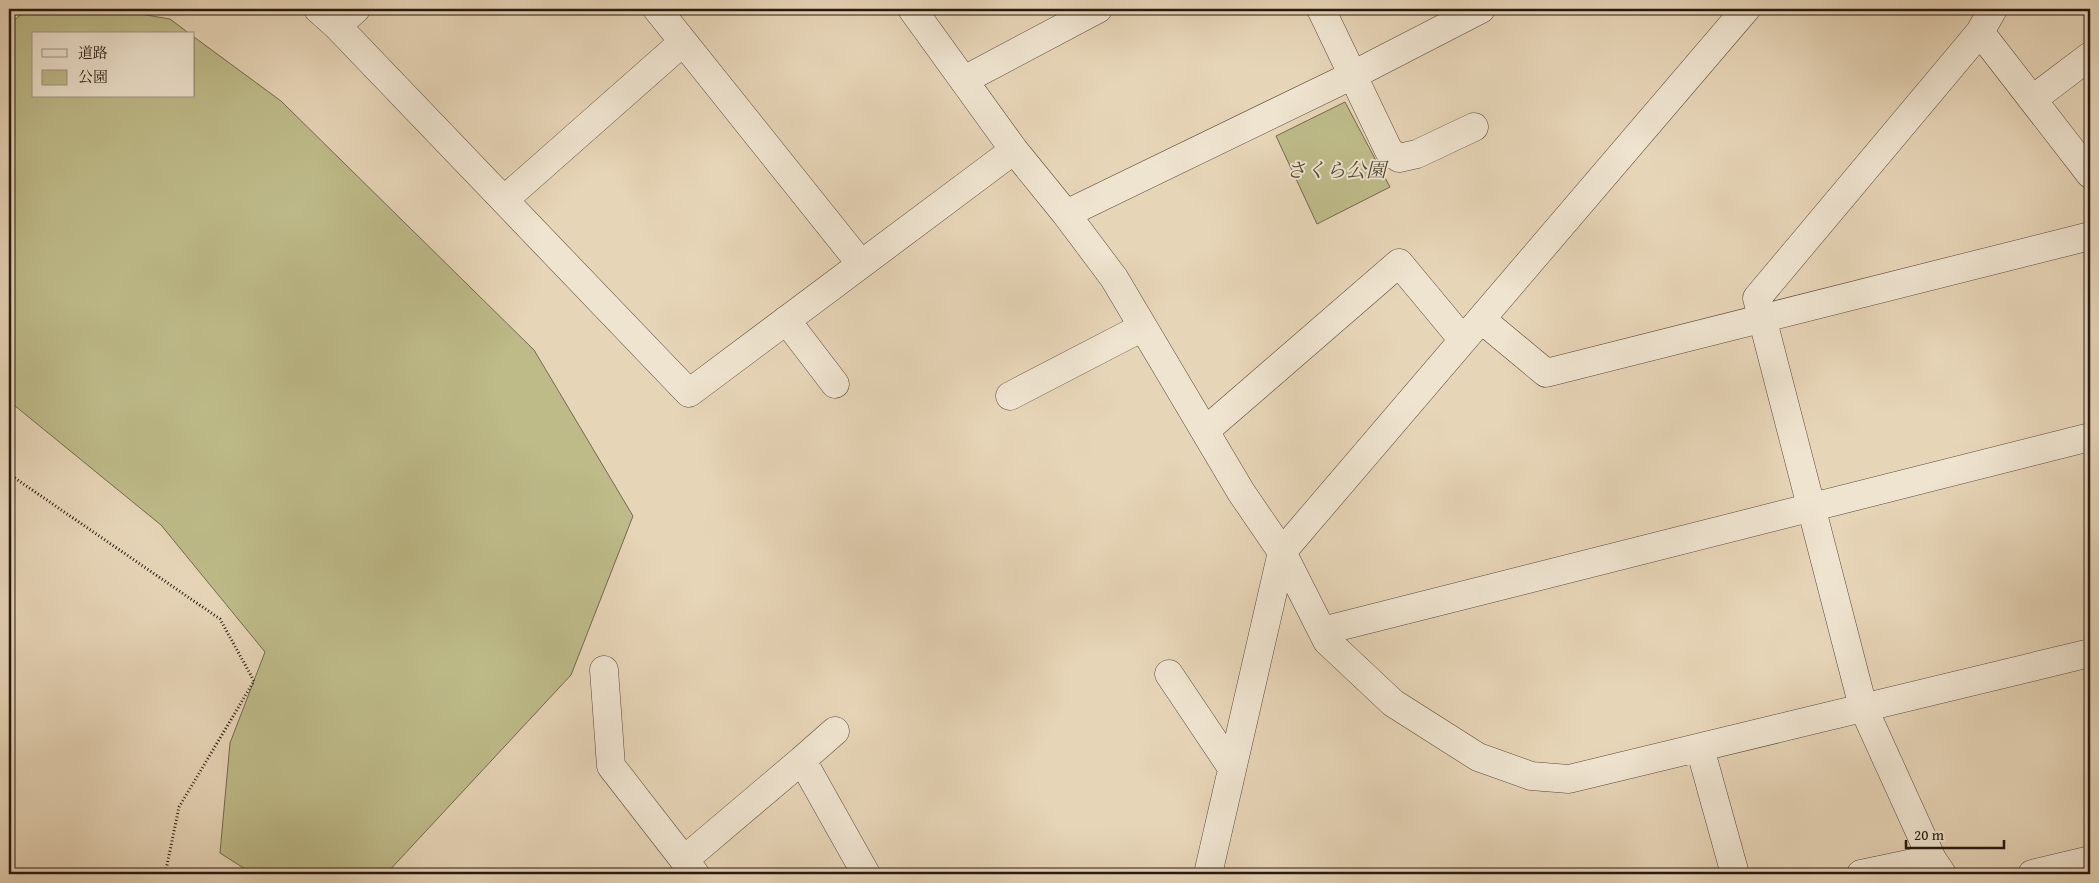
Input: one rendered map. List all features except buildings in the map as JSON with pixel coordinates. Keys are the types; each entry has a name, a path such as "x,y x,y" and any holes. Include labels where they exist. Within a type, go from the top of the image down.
{"street":[{"path":"657,9 860,264"},
{"path":"912,9 1014,150 1066,214 1114,278 1241,492 1282,552 1327,641 1393,703 1478,758 1531,776 1569,779 2090,653"},
{"path":"964,80 1098,9"},
{"path":"1321,9 1389,151 1399,158 1417,154 1474,127"},
{"path":"1066,214 1353,75 1481,9"},
{"path":"1208,874 1282,552 1746,9"},
{"path":"1861,874 1937,867 1863,707 1757,298 1980,32 1994,9"},
{"path":"337,14 504,200 689,393 1014,150"},
{"path":"1980,32 2090,174"},
{"path":"504,200 684,42"},
{"path":"2033,99 2090,56"},
{"path":"1482,319 1546,374 2090,236"},
{"path":"1205,431 1399,263 1463,340"},
{"path":"786,320 835,384"},
{"path":"1010,396 1143,327"},
{"path":"1322,631 2090,438"},
{"path":"604,670 612,766 689,867 802,760 836,731"},
{"path":"1169,674 1232,768"},
{"path":"1700,748 1735,874"},
{"path":"802,760 866,874"},
{"path":"2032,874 2078,867"}],"path":[{"path":"9,474 220,619 254,681 179,807 166,870 168,874"}],"green space":[{"path":"27,9 110,9 170,19 187,32 32,32 32,98 195,98 195,38 281,101 534,350 633,516 571,675 386,874 253,874 220,853 230,743 265,652 161,525 9,401 9,25"},
{"name":"さくら公園","path":"1345,102 1390,187 1317,224 1276,136"}]}
